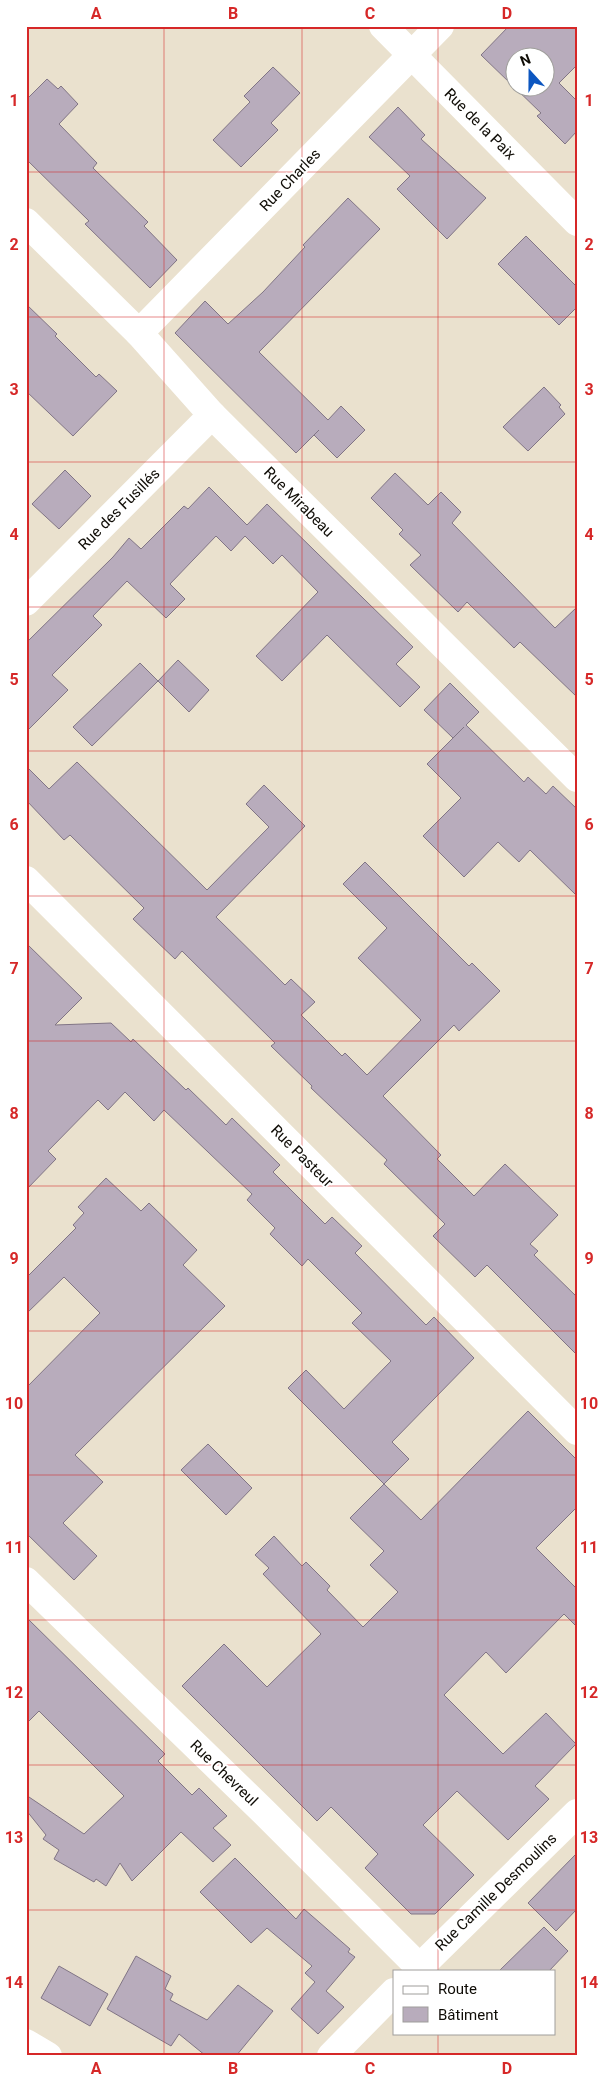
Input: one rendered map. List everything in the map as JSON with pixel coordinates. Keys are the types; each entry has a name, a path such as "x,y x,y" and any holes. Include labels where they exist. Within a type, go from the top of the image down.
{"street":[{"name":"Rue de la Paix","path":"383,26 577,222"},
{"name":"Rue Charles","path":"139,333 440,26"},
{"name":"Rue Mirabeau","path":"26,222 139,333 212,415 577,778"},
{"name":"Rue des Fusillés","path":"26,602 212,415"},
{"name":"Rue Pasteur","path":"26,880 577,1431"},
{"name":"Rue Chevreul","path":"26,1581 265,1813 418,1969"},
{"name":"Rue Camille Desmoulins","path":"418,1969 577,1812"},
{"path":"331,2056 393,1993"},
{"path":"26,2043 48,2056"}],"building":[{"path":"509,26 577,26 577,65 559,83 577,101 577,131 565,144 537,116 541,113 525,98 556,98 556,48 506,48 506,79 481,55"},
{"path":"273,67 300,93 271,123 278,130 241,167 213,140 250,102 244,96"},
{"path":"47,79 58,89 61,86 78,104 59,124 97,163 93,168 148,222 144,226 177,260 150,288 85,224 89,221 26,159 26,100"},
{"path":"398,107 425,135 421,139 486,198 447,239 397,189 410,176 369,137"},
{"path":"348,198 380,229 259,352 328,420 341,406 365,430 337,458 314,435 296,453 175,333 205,301 228,324 263,292 305,247 303,245"},
{"path":"526,236 577,287 577,307 559,325 498,264"},
{"path":"26,304 57,334 55,336 96,377 99,374 117,391 73,436 26,391"},
{"path":"544,387 561,405 559,407 565,414 528,451 503,427"},
{"path":"65,470 91,496 59,529 32,504"},
{"path":"395,473 428,505 441,492 461,512 452,523 555,628 577,607 577,697 520,642 514,648 467,602 458,612 410,565 421,555 399,534 403,530 371,498"},
{"path":"209,487 247,525 267,504 413,647 396,664 420,687 400,707 327,635 282,681 256,656 318,592 282,555 273,564 245,536 231,551 216,536 170,584 185,599 166,618 127,581 93,616 102,625 52,675 68,690 26,732 26,643 113,557 129,538 141,549 184,506 188,509"},
{"path":"178,660 209,690 189,712 158,681"},
{"path":"140,663 158,681 92,746 73,727"},
{"path":"450,683 479,712 466,725 524,782 528,777 546,794 553,786 577,809 577,896 530,850 519,862 498,842 464,877 423,836 461,798 427,764 453,738 424,710"},
{"path":"77,762 207,890 269,827 246,804 264,785 305,826 216,917 285,985 291,979 315,1002 301,1015 342,1056 345,1053 367,1075 421,1020 358,958 387,928 343,884 365,862 469,966 472,963 500,991 459,1031 454,1025 383,1096 441,1155 437,1159 474,1196 505,1164 558,1215 530,1244 538,1251 534,1255 577,1297 577,1355 487,1265 475,1277 433,1236 445,1224 384,1164 387,1160 311,1088 312,1086 271,1046 275,1043 182,951 175,959 133,919 144,908 70,835 64,840 26,800 26,766 49,789"},
{"path":"26,943 82,998 55,1025 111,1023 131,1042 133,1039 226,1125 232,1118 280,1165 273,1172 325,1224 332,1217 362,1246 355,1253 426,1325 434,1317 474,1358 392,1442 409,1459 384,1484 288,1388 306,1370 344,1409 391,1361 352,1323 362,1313 308,1259 302,1266 270,1234 275,1228 247,1200 252,1194 164,1110 154,1121 125,1092 108,1110 98,1100 48,1151 56,1159 26,1190"},
{"path":"106,1178 141,1211 149,1203 197,1250 183,1265 225,1306 75,1455 103,1482 63,1523 97,1556 74,1580 26,1533 26,1388 100,1313 64,1277 26,1314 26,1278 76,1228 73,1225 84,1213 78,1207"},
{"path":"528,1411 577,1460 577,1507 536,1548 577,1589 577,1627 564,1614 506,1673 486,1652 444,1695 503,1754 546,1713 576,1744 535,1786 549,1799 508,1840 457,1791 423,1825 474,1875 435,1914 411,1914 365,1868 378,1854 331,1807 317,1821 182,1686 224,1644 267,1687 321,1634 263,1574 269,1568 255,1555 274,1536 302,1566 306,1562 330,1586 327,1590 363,1627 398,1592 370,1565 384,1551 350,1518 384,1484 421,1520"},
{"path":"208,1444 252,1488 226,1515 181,1470"},
{"path":"26,1617 165,1754 158,1761 192,1795 199,1788 227,1816 213,1828 231,1845 213,1862 181,1832 132,1881 120,1863 106,1886 96,1879 94,1882 54,1859 59,1850 43,1839 46,1835 26,1810 26,1795 84,1834 124,1796 39,1711 26,1724"},
{"path":"577,1853 577,1909 556,1931 528,1903"},
{"path":"235,1858 296,1919 304,1909 350,1949 348,1952 355,1957 326,1991 344,2007 318,2034 291,2009 315,1982 305,1973 312,1966 267,1928 251,1943 200,1892"},
{"path":"544,1927 568,1951 550,1970 500,1970"},
{"path":"136,1956 171,1976 165,1989 173,1994 170,2000 207,2020 238,1985 273,2011 236,2056 206,2056 179,2034 171,2046 107,2009"},
{"path":"59,1966 108,1994 90,2026 41,1998"}]}
